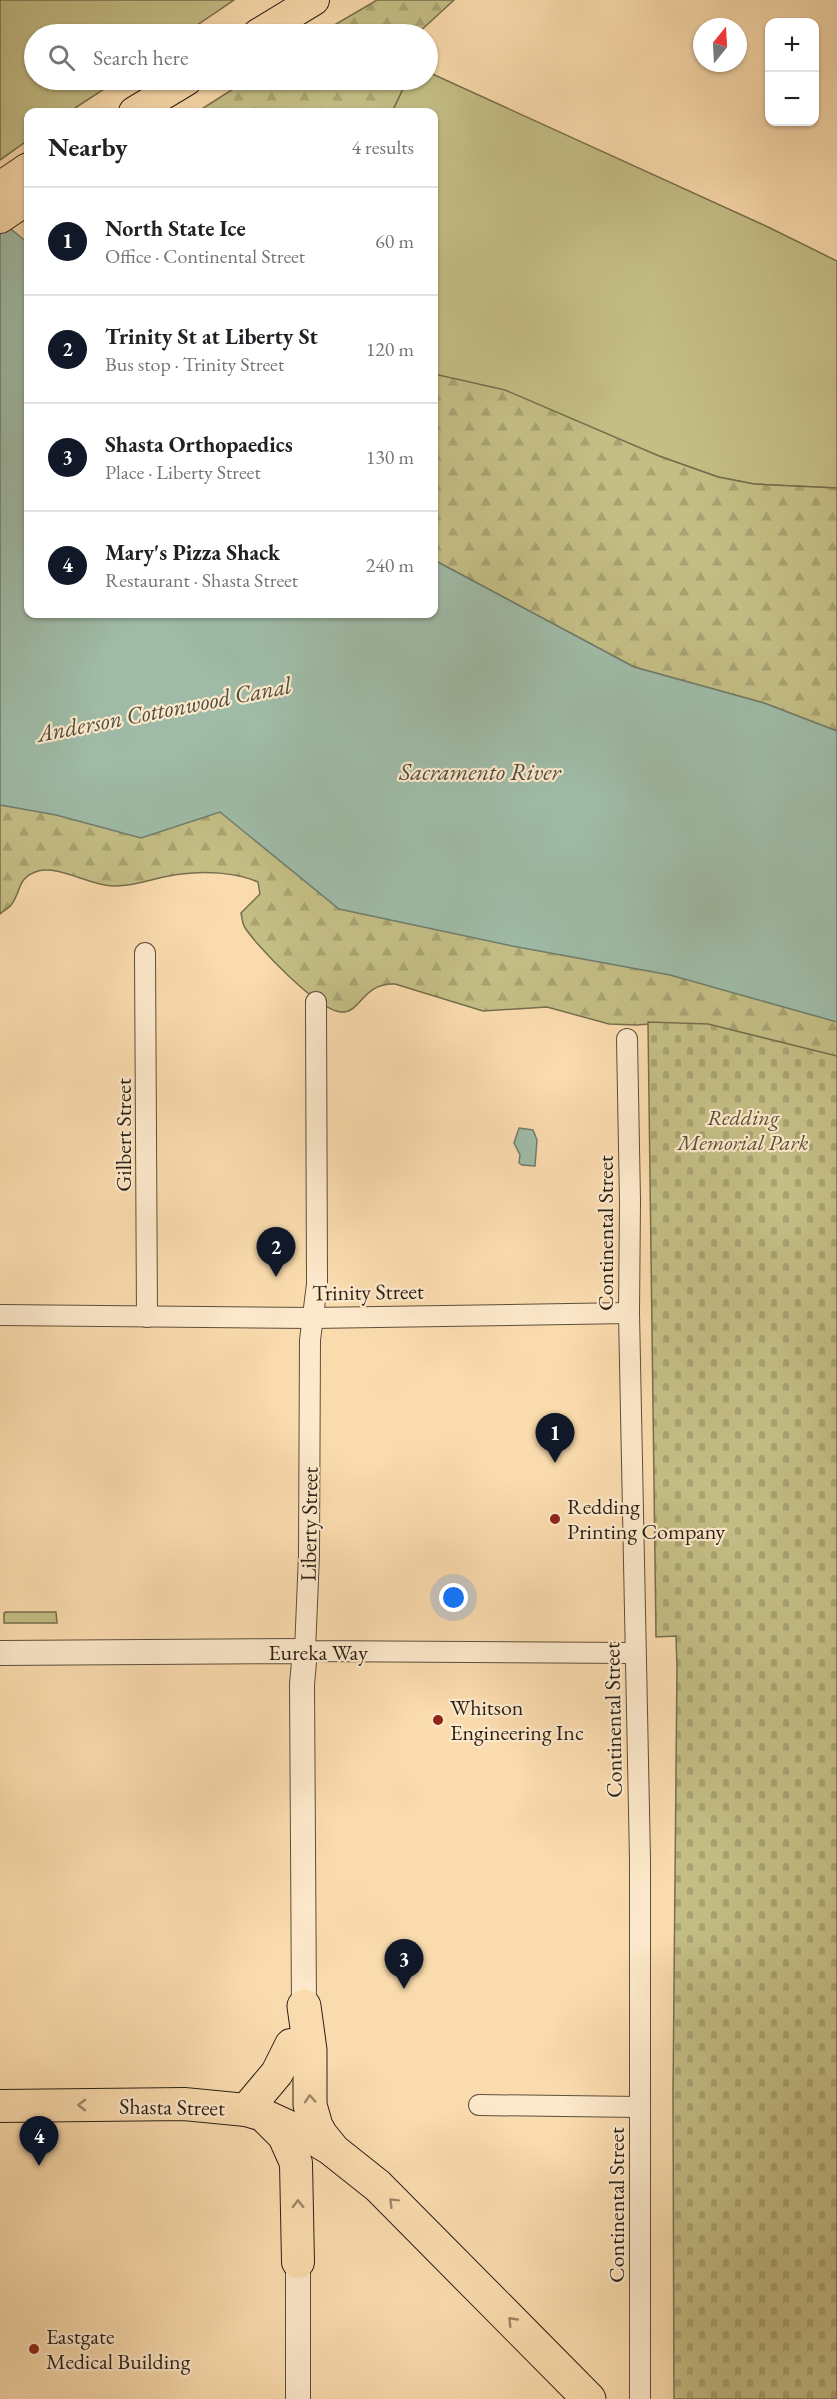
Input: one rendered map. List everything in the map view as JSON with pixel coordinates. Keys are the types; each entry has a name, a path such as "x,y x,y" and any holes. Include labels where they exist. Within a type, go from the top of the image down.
{"highway":[{"path":"304,2006 310,2050 310,2105 316,2126 334,2151 378,2186 589,2399"},
{"path":"291,2044 254,2112 284,2136 296,2163 298,2262"},
{"name":"Shasta Street","path":"0,2106 184,2104 254,2112 309,2136 334,2151"}],"main road":[{"path":"274,24 314,0"},
{"path":"141,108 170,90"},
{"path":"0,187 24,171"},
{"path":"0,218 24,202"}],"street":[{"name":"Gilbert Street","path":"145,953 147,1317"},
{"name":"Liberty Street","path":"291,2044 298,2031 304,2006 303,1684 308,1566 310,1340 317,1284 316,1002"},
{"name":"Continental Street","path":"627,1039 630,1201 629,1313 640,1860 640,2399"},
{"name":"Trinity Street","path":"0,1316 312,1318 629,1313"},
{"name":"Eureka Way","path":"0,1653 305,1651 635,1653"},
{"path":"479,2105 639,2107"},
{"path":"298,2262 298,2399"}],"green space":[{"path":"0,0 234,0 199,24 24,24 24,90 103,90 75,108 24,108 24,143 0,160"},
{"path":"377,0 454,0 428,24 336,24"},
{"path":"438,77 768,227 837,261 837,488 754,484 718,477 605,434 438,375 438,108 394,108 402,90 438,90"},
{"path":"231,90 402,90 394,108 203,108"},
{"path":"438,375 505,390 659,456 718,477 754,484 837,488 837,731 764,703 634,667 438,562"},
{"path":"0,794 210,802 837,986 837,1086 662,1023 609,1024 547,1007 483,1011 395,984 375,988 348,1011 341,1012 331,1009 288,976 250,935 244,926 241,913 260,894 258,882 240,876 190,873 131,885 113,886 55,871 38,871 26,877 11,905 0,914"},
{"name":"Redding Memorial Park","path":"648,1022 708,1024 837,1056 837,2399 674,2399 673,2092 677,1667 676,1636 656,1637"},
{"path":"6,1612 56,1612 57,1623 4,1623"}],"water":[{"name":"Sacramento River","path":"0,220 24,240 24,618 438,618 438,562 634,667 764,703 837,731 837,1022 670,975 512,946 339,909 220,812 141,838 56,815 0,805"},
{"path":"519,1128 533,1130 537,1140 535,1166 519,1163 520,1155 514,1143"}],"place":[{"name":"Trinity St at Liberty St","path":"276,1277"},
{"name":"North State Ice","path":"555,1463"},
{"name":"Redding Printing Company","path":"555,1519"},
{"name":"Whitson Engineering Inc","path":"438,1720"},
{"name":"Shasta Orthopaedics","path":"404,1989"},
{"name":"Mary's Pizza Shack","path":"39,2166"},
{"name":"Eastgate Medical Building","path":"34,2349"}],"water label":[{"name":"Anderson Cottonwood Canal","path":"164,709"}]}
